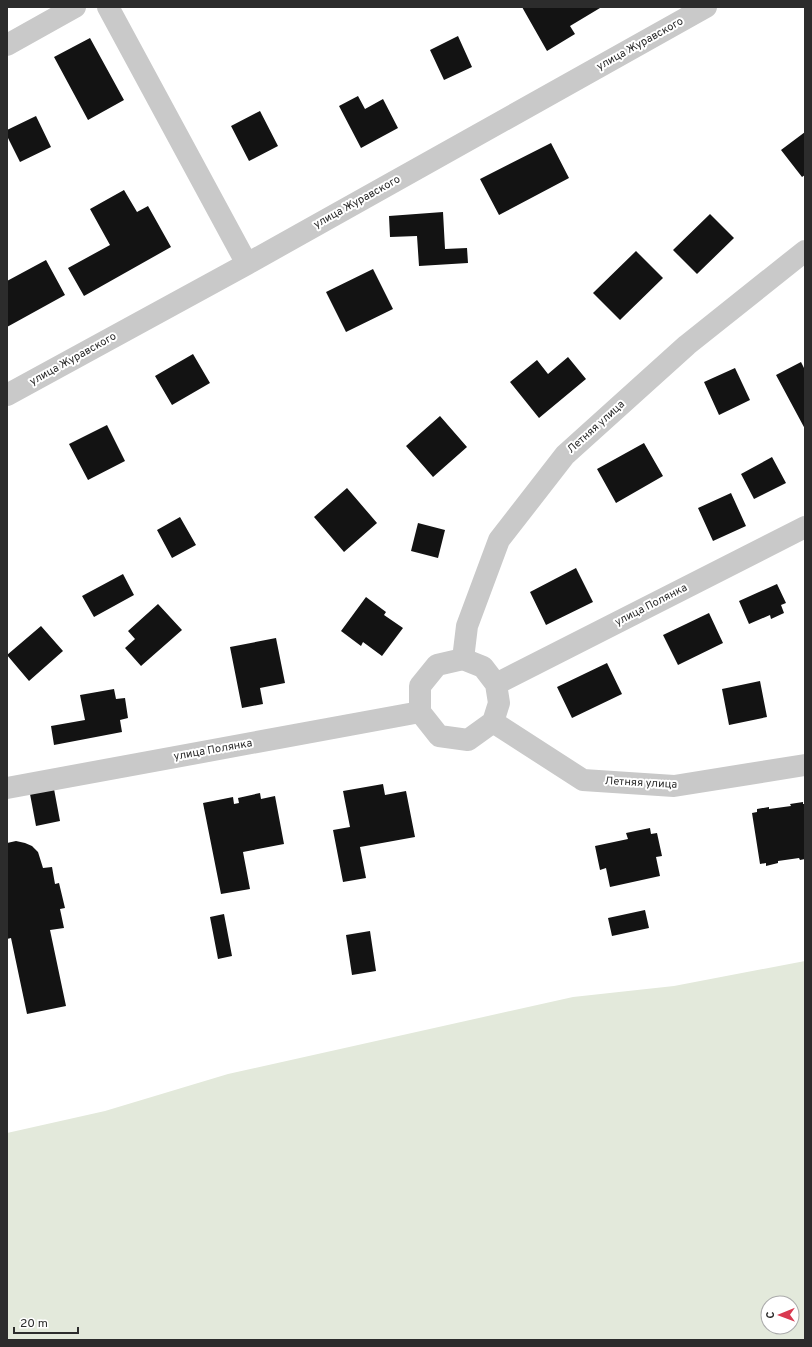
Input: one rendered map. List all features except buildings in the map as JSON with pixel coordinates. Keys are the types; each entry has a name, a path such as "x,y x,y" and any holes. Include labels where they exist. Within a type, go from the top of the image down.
{"street":[{"path":"7,46 74,7"},
{"path":"108,7 247,264"},
{"name":"улица Журавского","path":"7,395 247,264 706,7"},
{"name":"Летняя улица","path":"463,659 467,626 499,540 565,455 687,345 805,250"},
{"name":"улица Полянка","path":"496,684 805,527"},
{"path":"463,659 483,667 496,684 499,703 493,722 468,740 439,736 420,712 420,686 437,665 463,659"},
{"name":"улица Полянка","path":"7,788 420,712"},
{"name":"Летняя улица","path":"493,722 584,780 674,786 805,765"}],"shaded area":[{"path":"805,961 805,1340 7,1340 7,1133 105,1111 228,1074 573,997 674,986"}]}
